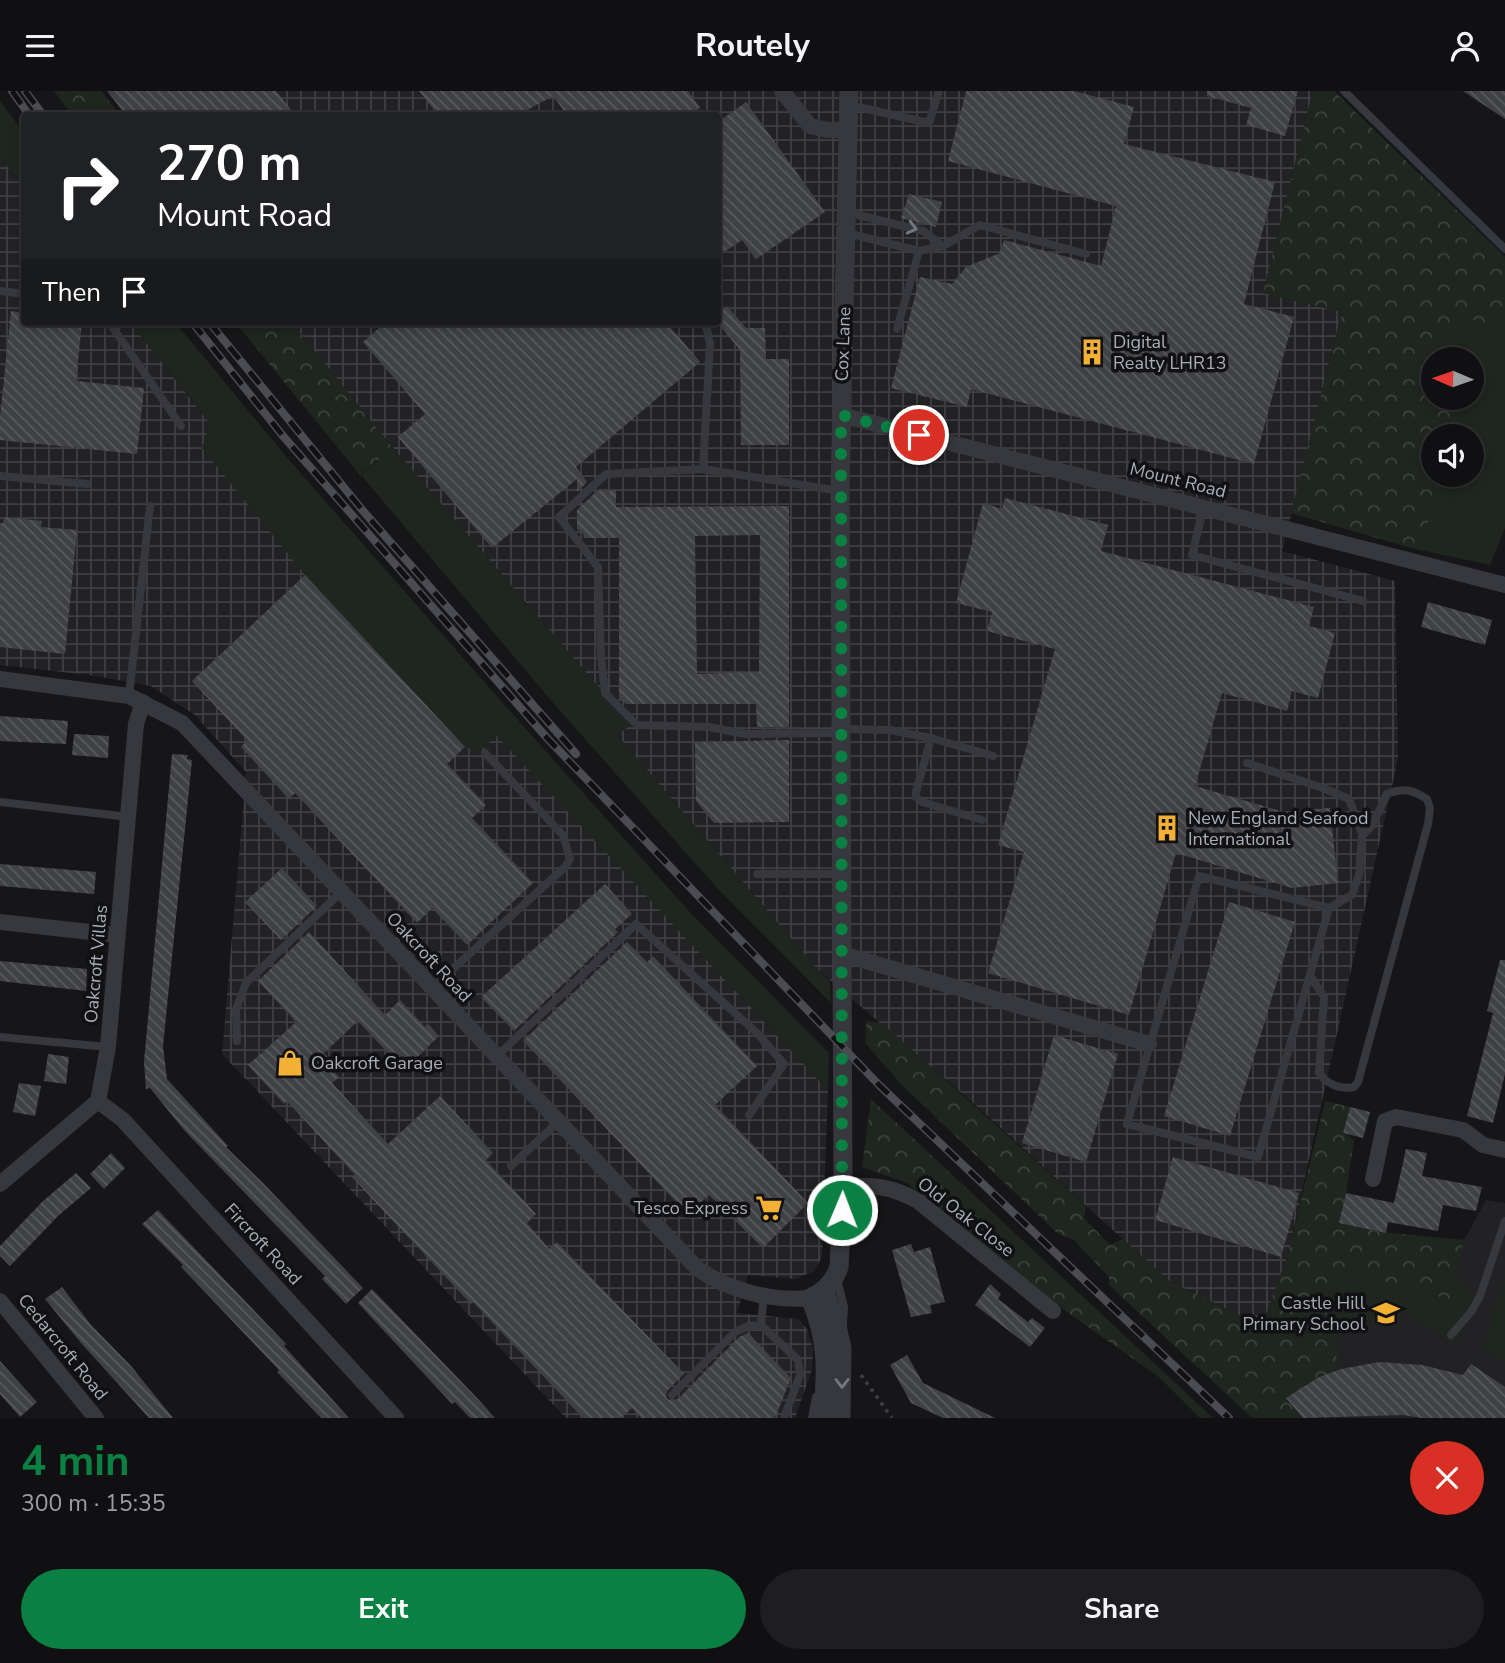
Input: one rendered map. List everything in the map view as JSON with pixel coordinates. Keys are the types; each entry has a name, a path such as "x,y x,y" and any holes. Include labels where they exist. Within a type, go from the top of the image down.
{"street":[{"path":"782,91 810,126 849,131"},
{"name":"Cox Lane","path":"823,1288 841,1257 843,1186 840,491 849,98"},
{"name":"Mount Road","path":"841,415 1505,585"},
{"name":"Oakcroft Road","path":"0,679 136,699 182,723 697,1268 713,1280 731,1287 764,1294 799,1299 823,1288"},
{"name":"Oakcroft Villas","path":"99,1101 108,1047 129,817 136,699"},
{"path":"0,922 117,935"},
{"path":"842,954 1149,1044"},
{"path":"0,1185 99,1101"},
{"name":"Fircroft Road","path":"99,1101 123,1120 396,1418"},
{"path":"1373,1179 1385,1121 1396,1117 1463,1130 1483,1145 1505,1150"},
{"name":"Old Oak Close","path":"843,1186 878,1185 900,1191 918,1201 1053,1311"},
{"path":"823,1288 836,1322 823,1418"},
{"name":"Cedarcroft Road","path":"0,1301 96,1418"},
{"path":"833,1348 841,1417"},
{"path":"836,1418 851,1418"}],"lane":[{"path":"849,98 929,123 939,91"},
{"path":"1344,91 1505,249"},
{"path":"846,212 923,231 943,246"},
{"path":"846,233 919,251 943,246 980,225 1086,254"},
{"path":"897,329 919,251"},
{"path":"0,291 21,294"},
{"path":"112,326 181,426"},
{"path":"703,470 710,344 705,326"},
{"path":"840,491 703,470 607,474 559,517 598,567 605,693 637,725 709,727 745,734 890,730 931,737 992,756"},
{"path":"0,476 87,484"},
{"path":"136,699 149,506"},
{"path":"1204,506 1192,555 1363,601"},
{"path":"931,737 916,797 922,802 982,820"},
{"path":"433,988 565,867 570,859 563,835 485,753"},
{"path":"1247,764 1324,787 1349,799 1362,836 1359,875 1352,895 1329,908 1199,876 1127,1124 1258,1157 1329,908"},
{"path":"1310,975 1324,997 1319,1073 1338,1087 1354,1087 1358,1082 1419,860 1430,808 1427,799 1409,790 1387,794 1372,826 1362,836"},
{"path":"0,802 129,817"},
{"path":"757,874 841,874"},
{"path":"237,1041 236,1010 246,983 341,892"},
{"path":"496,1056 636,924 757,1033 784,1064 748,1115"},
{"path":"0,1037 108,1047"},
{"path":"511,1166 558,1122"},
{"path":"1451,1335 1471,1313 1480,1296 1505,1221"},
{"path":"761,1325 764,1294"},
{"path":"672,1395 735,1332 748,1326 761,1325 798,1360 800,1375 784,1418"},
{"path":"811,1418 833,1348"}],"path":[{"path":"857,1369 892,1418"}],"shaded area":[{"path":"107,91 1313,91 1263,293 1342,312 1282,551 1395,581 1398,759 1288,1254 1262,1326 1169,1281 972,1102 816,968 617,735 630,724 393,448 294,326 721,326 721,112 124,112"},
{"path":"0,157 21,184 21,326 133,326 230,449 828,1090 822,1257 814,1271 795,1279 748,1275 737,1313 798,1319 807,1329 813,1349 812,1370 795,1418 566,1418 222,1054 246,772 195,715 151,686 90,675 0,665"},
{"name":"Castle Hill Primary School","path":"1486,1200 1505,1203 1505,1418 1265,1418 1288,1254 1450,1300 1464,1240"}],"green space":[{"path":"54,91 101,91 118,112 70,112"},
{"path":"1313,91 1334,91 1505,257 1505,528 1490,565 1415,549 1291,513 1342,312 1263,293"},
{"path":"1313,91 1334,91 1505,257 1505,325 1477,322 1460,314 1451,328 1451,347 1421,347 1421,410 1463,410 1466,418 1465,424 1421,424 1421,487 1445,487 1415,549 1291,513 1342,312 1263,293"},
{"path":"0,101 21,129 21,184 0,157"},
{"path":"133,326 178,326 290,461 687,909 829,1053 828,1090 497,736 479,751 465,747 305,575 202,448 210,423"},
{"path":"238,326 294,326 393,448 360,475"},
{"path":"393,448 631,725 617,735 830,981 831,1003 718,889 554,704 361,475"},
{"path":"866,1021 882,1023 1086,1206 1084,1218 1110,1245 1123,1239 1169,1281 1262,1326 1288,1254 1325,1101 1350,1107 1343,1133 1354,1140 1339,1223 1381,1232 1464,1240 1451,1300 1332,1267 1327,1281 1333,1348 1341,1369 1319,1377 1287,1398 1303,1418 1252,1418 1109,1285 1109,1277 1074,1240 1057,1233 900,1083 865,1043"},
{"path":"871,1099 1213,1418 1200,1418 1159,1377 1067,1312 907,1183 862,1167"},
{"path":"1332,1267 1450,1300 1456,1278 1480,1300 1456,1343 1397,1310 1382,1326 1368,1320 1353,1320 1340,1335 1342,1347 1336,1355 1333,1348 1327,1281"},
{"path":"1505,1277 1505,1361 1483,1350"}],"building":[{"path":"107,91 276,91 293,112 124,112"},
{"path":"419,91 688,91 700,108 694,112 565,112 553,96 524,112 436,112"},
{"name":"Digital Realty LHR13","path":"966,91 1074,91 1134,107 1124,144 1275,182 1244,304 1294,317 1254,464 971,389 967,407 891,388 920,277 952,284 966,267 1000,253 1004,240 1101,266 1116,206 948,161"},
{"path":"1207,91 1298,91 1285,136 1246,125 1251,108 1207,96"},
{"path":"1463,91 1505,91 1505,119"},
{"path":"746,102 825,212 756,259 742,240 721,254 721,120"},
{"path":"909,194 942,202 936,227 901,218"},
{"path":"727,306 746,328 765,328 766,359 789,359 789,445 741,445 740,350 720,326 721,311"},
{"path":"11,311 21,313 21,326 82,326 76,381 144,388 137,454 0,440"},
{"path":"381,326 669,326 700,362 576,467 587,482 577,492 577,479 492,548 398,437 425,414 363,342"},
{"path":"597,491 616,491 616,507 789,506 789,727 757,727 756,704 626,704 619,698 619,538 584,538 583,533 577,529 577,510","holes":["760,535 759,672 697,674 695,536"]},
{"path":"1005,498 1108,525 1101,551 1314,607 1309,626 1335,633 1318,698 1292,691 1287,711 1222,693 1195,786 1284,812 1330,808 1338,883 1292,888 1176,853 1129,1015 988,973 1024,852 998,845 1055,649 987,631 992,612 956,603 983,503 1002,509"},
{"path":"4,517 42,521 41,527 77,530 65,654 0,647 0,523 3,523"},
{"path":"305,575 465,747 447,764 486,805 472,818 533,883 467,945 432,908 417,923 295,793 289,799 241,747 247,740 192,681"},
{"path":"1428,602 1492,620 1485,645 1421,627"},
{"path":"0,716 68,721 66,744 0,741"},
{"path":"74,734 109,736 108,758 72,755"},
{"path":"789,740 789,822 714,823 696,801 695,742"},
{"path":"172,754 188,755 187,759 192,760 163,1046 167,1079 228,1146 226,1147 363,1288 346,1304 322,1279 325,1276 184,1130 150,1088 146,1089 144,1062"},
{"path":"0,864 96,872 94,894 0,886"},
{"path":"282,868 317,906 281,940 245,902"},
{"path":"605,884 632,914 615,929 618,932 514,1031 481,997"},
{"path":"1229,902 1295,922 1230,1136 1164,1116"},
{"path":"309,932 385,1015 400,1000 425,1027 428,1024 439,1036 404,1070 358,1021 324,1053 331,1060 327,1064 339,1077 332,1083 388,1144 440,1096 493,1153 486,1160 536,1214 527,1223 549,1249 557,1242 684,1374 667,1391 668,1400 677,1400 739,1337 748,1333 791,1378 775,1418 641,1418 632,1408 621,1418 583,1418 473,1302 471,1304 352,1177 355,1175 287,1101 284,1104 248,1065 296,1022 258,981"},
{"path":"627,942 647,962 653,956 757,1066 715,1105 808,1203 763,1248 709,1195 695,1208 688,1202 682,1208 523,1041"},
{"path":"1500,960 1505,960 1505,1074 1493,1123 1467,1116 1493,1013 1487,1011"},
{"path":"0,961 87,969 86,991 0,981"},
{"path":"1054,1035 1118,1054 1086,1162 1022,1143"},
{"path":"48,1054 69,1057 66,1084 44,1081"},
{"path":"19,1083 41,1086 35,1116 13,1112"},
{"path":"1350,1107 1370,1112 1363,1138 1343,1133"},
{"path":"1406,1149 1427,1153 1422,1176 1482,1187 1476,1211 1443,1205 1438,1231 1388,1222 1386,1233 1339,1223 1346,1193 1394,1203"},
{"path":"111,1153 125,1168 104,1189 90,1174"},
{"path":"1173,1157 1299,1193 1281,1257 1155,1220"},
{"path":"76,1173 91,1188 58,1216 10,1266 0,1256 0,1246 43,1201"},
{"path":"158,1210 286,1344 284,1346 349,1418 321,1418 277,1372 279,1370 142,1224"},
{"path":"911,1244 914,1252 930,1247 945,1302 930,1305 932,1313 911,1317 892,1250"},
{"path":"990,1284 1001,1294 998,1299 1028,1322 1032,1318 1045,1328 1030,1347 975,1305"},
{"path":"62,1287 91,1325 131,1366 173,1418 149,1418 81,1343 45,1299"},
{"path":"372,1289 495,1418 470,1418 455,1402 452,1404 358,1303"},
{"path":"907,1355 923,1383 995,1418 943,1418 911,1403 890,1365"},
{"path":"0,1361 37,1402 20,1417 0,1394"},
{"path":"1380,1362 1422,1365 1463,1375 1471,1364 1505,1387 1505,1418 1422,1418 1403,1415 1303,1418 1286,1398 1319,1377 1341,1369"}],"railway":[{"path":"12,91 27,112"},
{"path":"25,91 41,112"},
{"path":"195,326 283,436 547,738 879,1085 1229,1418"},
{"path":"212,326 364,512 576,754"}],"place":[{"name":"Digital Realty LHR13","path":"1092,352"},
{"name":"New England Seafood International","path":"1167,828"},
{"name":"Oakcroft Garage","path":"290,1063"},
{"name":"Tesco Express","path":"769,1208"},
{"name":"Castle Hill Primary School","path":"1386,1313"}],"route":[{"path":"842,1210 841,415 919,435"}]}
